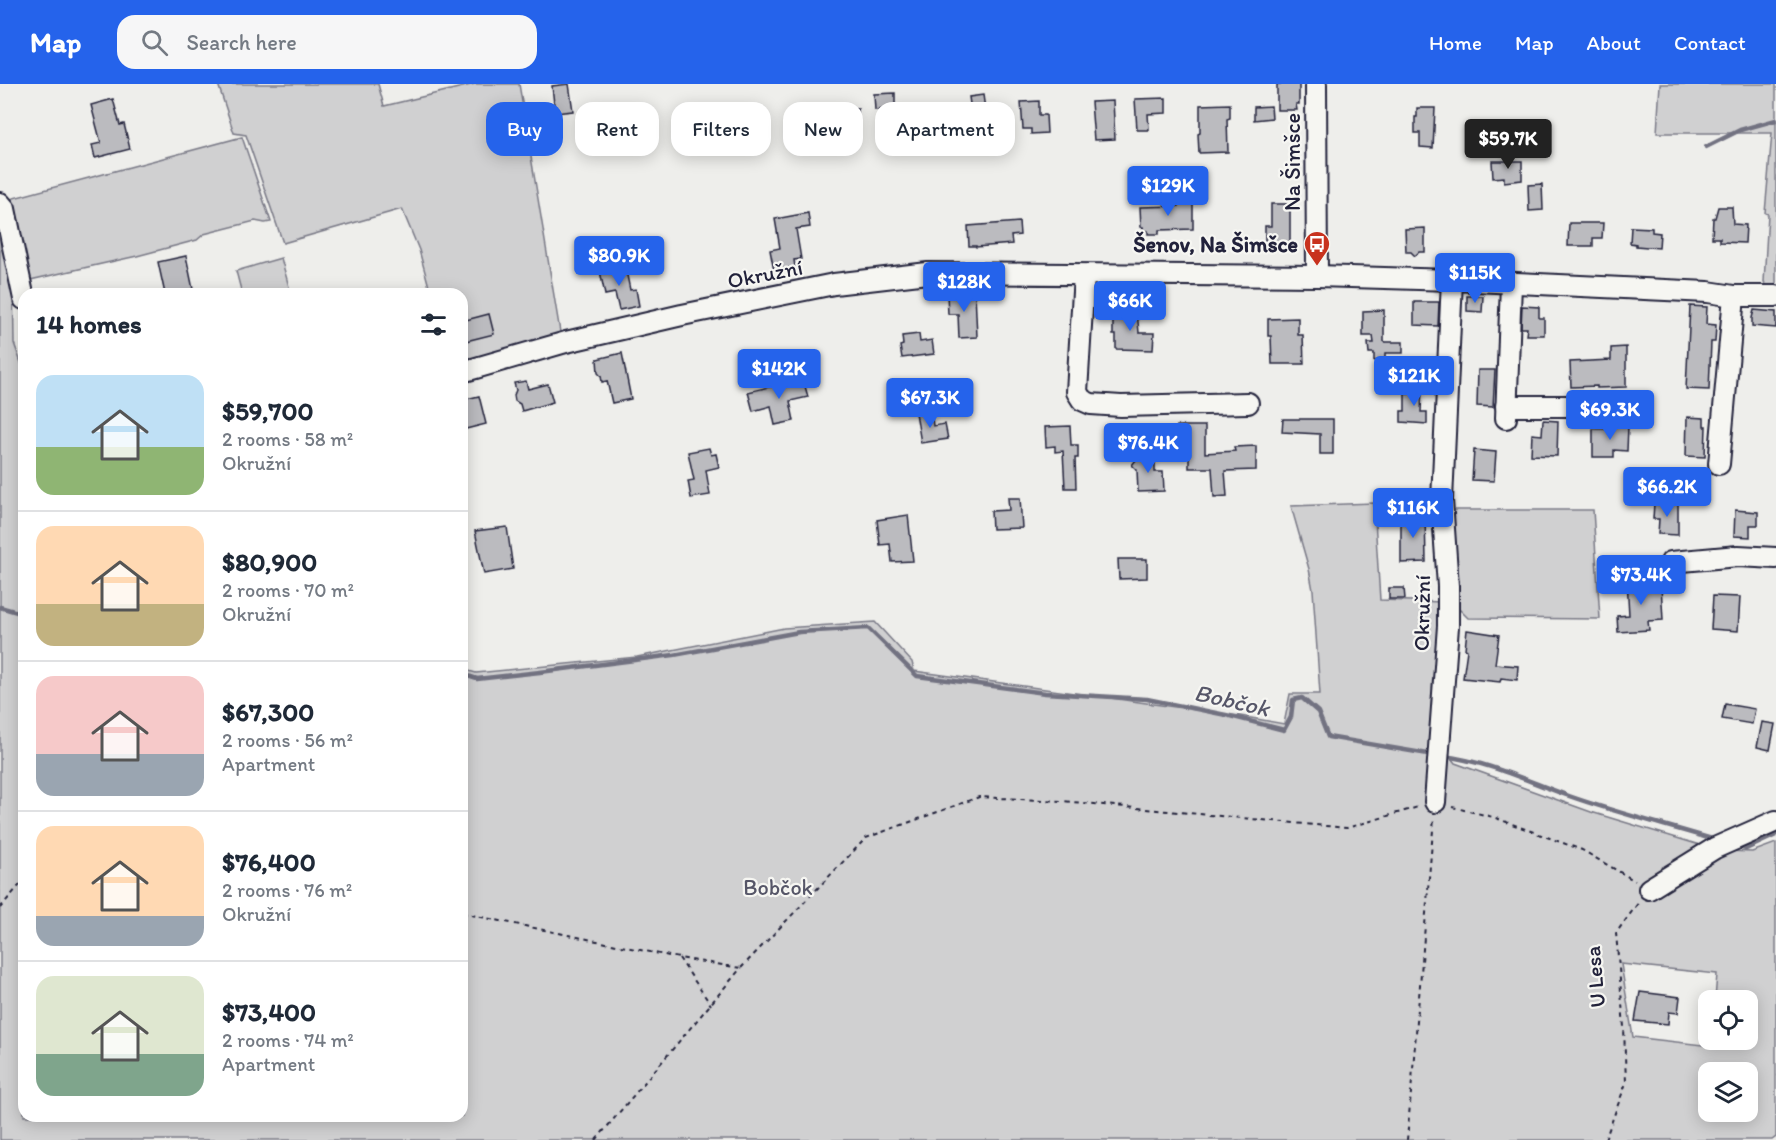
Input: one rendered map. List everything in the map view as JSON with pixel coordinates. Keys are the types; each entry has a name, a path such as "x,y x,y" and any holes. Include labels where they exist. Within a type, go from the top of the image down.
{"street":[{"name":"Na Šimšce","path":"1316,84 1317,276"},
{"path":"0,203 5,209 22,288"},
{"name":"Okružní","path":"468,370 566,342 682,315 834,285 928,273 1317,276 1452,280 1708,292 1734,296 1776,296"},
{"path":"1084,275 1077,392 1082,400 1091,404 1121,406 1248,403"},
{"name":"Okružní","path":"1435,802 1448,626 1448,586 1442,500 1452,280"},
{"path":"1511,284 1506,412 1567,406"},
{"path":"1719,464 1734,296"},
{"path":"1671,562 1738,556 1776,558"},
{"path":"1649,889 1715,848 1776,821"}],"path":[{"path":"596,1140 741,969 866,838 979,797 1062,801 1347,828 1435,802 1493,817 1582,850 1649,889"},
{"path":"1407,1140 1435,802"},
{"path":"0,908 18,887"},
{"name":"U Lesa","path":"1605,1140 1626,1083 1616,933 1649,889"},
{"path":"468,914 741,969"},
{"path":"679,958 711,1005"}],"green space":[{"path":"218,84 378,84 384,106 475,84 519,84 522,102 486,102 486,156 531,156 561,338 468,362 468,288 429,288 419,250 402,209 283,243 246,135 234,133"},
{"path":"1660,84 1776,84 1776,287 1768,287 1764,282 1768,214 1765,213 1772,133 1657,133"},
{"path":"242,137 271,222 255,221 204,234 197,240 137,256 30,280 10,199"},
{"name":"Bobčok","path":"0,227 13,270 14,343 18,354 18,1122 468,1122 468,671 476,673 637,657 784,628 875,622 912,662 914,671 1284,724 1290,694 1320,694 1313,590 1291,506 1374,503 1380,600 1443,602 1433,735 1455,763 1591,812 1703,846 1726,851 1752,852 1776,843 1776,1137 1772,1140 0,1140","holes":["1621,964 1717,974 1716,990 1758,990 1758,1050 1698,1050 1698,1044 1633,1037"]},
{"path":"281,258 289,288 240,288 236,271"},
{"path":"1448,510 1593,510 1600,619 1468,618 1457,607"}],"building":[{"path":"569,84 573,111 563,112 563,102 554,102 552,86"},
{"path":"1277,84 1299,84 1297,110 1277,110"},
{"path":"895,93 895,102 875,102 875,110 874,94"},
{"path":"983,95 984,102 970,102 969,97"},
{"path":"1166,98 1166,113 1148,114 1149,130 1137,130 1135,99"},
{"path":"113,99 120,125 124,124 130,149 95,158 92,145 101,143 91,105"},
{"path":"1039,101 1039,115 1046,115 1047,133 1031,134 1031,129 1023,129 1021,102"},
{"path":"1113,101 1115,139 1094,140 1091,102"},
{"path":"1230,104 1230,118 1227,119 1228,152 1199,153 1200,105"},
{"path":"1271,106 1272,118 1254,120 1254,107"},
{"path":"1417,108 1435,108 1433,148 1420,147 1420,133 1415,133"},
{"path":"1492,161 1522,161 1522,180 1504,182 1504,177 1493,178"},
{"path":"1542,184 1543,210 1529,211 1528,185"},
{"path":"1179,198 1193,198 1193,229 1159,230 1159,234 1148,234 1148,231 1143,231 1140,207 1179,206"},
{"path":"1271,204 1290,204 1290,250 1265,250 1265,226 1271,226"},
{"path":"1718,207 1732,207 1733,224 1746,225 1745,243 1720,242 1720,238 1712,238 1713,218 1715,218"},
{"path":"808,213 810,227 796,229 801,259 794,260 795,267 774,271 770,250 780,248 775,219"},
{"path":"1019,222 1020,235 1011,236 1012,244 969,246 968,226"},
{"path":"1569,223 1603,223 1602,238 1593,238 1593,246 1568,246"},
{"path":"1631,227 1652,228 1652,232 1660,233 1659,248 1636,246 1630,243"},
{"path":"1425,228 1425,252 1419,252 1415,256 1411,252 1406,252 1405,229"},
{"path":"186,256 193,288 164,288 158,262"},
{"path":"625,266 630,290 636,289 639,306 619,310 615,293 605,295 600,271"},
{"path":"975,293 977,337 959,338 958,314 948,314 947,294"},
{"path":"1467,296 1483,296 1482,312 1467,311"},
{"path":"1414,302 1439,302 1438,326 1414,325"},
{"path":"1522,306 1539,307 1539,318 1544,318 1544,335 1526,335 1527,328 1521,328"},
{"path":"1690,306 1707,307 1706,324 1716,325 1715,342 1711,342 1709,390 1686,389"},
{"path":"1113,310 1137,311 1139,333 1154,333 1153,350 1116,349 1116,335 1113,335"},
{"path":"1384,310 1384,342 1403,342 1403,353 1385,353 1385,360 1374,361 1374,353 1369,353 1368,343 1374,343 1373,336 1363,336 1363,311"},
{"path":"1754,310 1776,312 1776,328 1752,326"},
{"path":"489,314 494,334 468,340 468,319"},
{"path":"1298,318 1298,335 1303,335 1304,364 1272,364 1268,319"},
{"path":"919,334 920,342 932,340 934,354 902,358 900,346 903,345 902,336"},
{"path":"1626,347 1626,387 1571,387 1570,362 1611,360 1611,348"},
{"path":"622,353 631,399 612,403 607,381 602,382 598,373 597,359"},
{"path":"1478,370 1495,370 1493,407 1477,406"},
{"path":"803,379 808,397 790,401 794,421 775,425 771,406 753,411 748,392"},
{"path":"526,381 528,389 548,384 553,402 522,411 520,404 515,401 514,383"},
{"path":"1409,385 1422,386 1421,412 1427,412 1427,424 1401,422 1401,411 1405,411 1405,393 1408,394"},
{"path":"479,396 486,424 468,428 468,399"},
{"path":"931,411 933,426 945,424 948,439 921,443 916,413"},
{"path":"1687,417 1704,418 1705,457 1686,456"},
{"path":"1283,419 1333,419 1333,454 1320,454 1320,434 1282,432"},
{"path":"1543,420 1558,421 1557,456 1531,455 1532,434 1542,435"},
{"path":"1070,426 1071,445 1078,445 1078,458 1075,458 1076,488 1065,488 1063,451 1055,452 1055,446 1046,447 1045,427"},
{"path":"1177,426 1205,426 1205,453 1235,451 1234,447 1256,446 1256,470 1225,471 1227,496 1214,497 1212,468 1189,468 1189,455 1177,455"},
{"path":"1613,426 1628,426 1627,451 1614,450 1614,457 1593,457 1593,429 1613,429"},
{"path":"709,448 711,455 716,454 719,467 706,470 710,495 691,498 688,481 694,480 688,452"},
{"path":"1474,450 1496,452 1494,481 1472,480"},
{"path":"1136,454 1155,454 1155,472 1163,472 1164,491 1138,492 1137,470 1132,465 1136,460"},
{"path":"1008,498 1020,498 1022,528 992,529 991,511 1009,510"},
{"path":"1654,503 1678,504 1678,535 1658,534 1659,519 1653,519"},
{"path":"1735,510 1758,512 1758,525 1750,525 1750,537 1734,536"},
{"path":"908,515 913,561 892,562 890,544 880,545 877,520"},
{"path":"1425,515 1426,562 1401,563 1401,516"},
{"path":"507,527 513,569 484,574 475,531"},
{"path":"1118,559 1147,559 1147,578 1119,579"},
{"path":"1645,578 1646,586 1661,585 1663,620 1648,621 1649,630 1618,632 1617,616 1629,615 1627,579"},
{"path":"1389,588 1404,588 1405,599 1389,599"},
{"path":"1713,596 1740,597 1738,631 1711,629"},
{"path":"1467,630 1499,635 1495,664 1518,666 1517,680 1501,678 1500,682 1463,678"},
{"path":"1725,704 1755,709 1752,724 1722,719"},
{"path":"1762,722 1775,724 1770,750 1757,747"},
{"path":"1640,992 1680,997 1678,1013 1669,1012 1668,1024 1635,1021"}],"waterway":[{"path":"1706,147 1740,130 1776,120"},
{"name":"Bobčok","path":"0,607 18,612"},
{"name":"Bobčok","path":"468,676 477,679 540,672 674,655 799,632 868,628 917,676 1045,693 1147,699 1226,715 1284,730 1291,717 1293,700 1302,698 1318,712 1328,737 1434,755"},
{"name":"Bobčok","path":"1442,756 1475,762 1587,802 1715,840"},
{"name":"Bobčok","path":"1734,846 1746,849 1776,835"}],"place":[{"name":"Šenov, Na Šimšce","path":"1317,267"}]}
